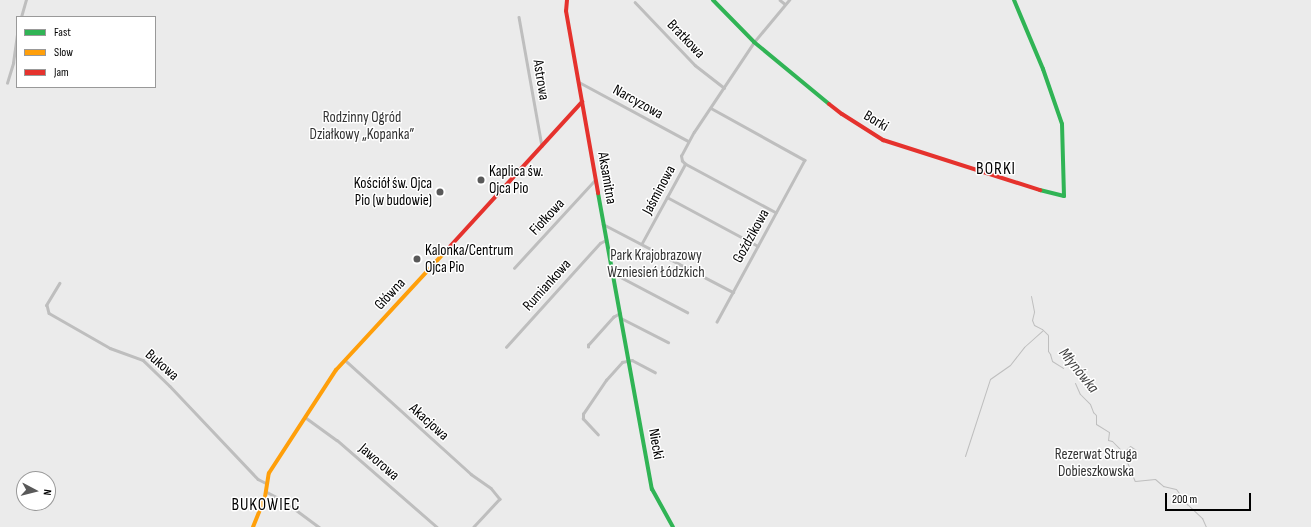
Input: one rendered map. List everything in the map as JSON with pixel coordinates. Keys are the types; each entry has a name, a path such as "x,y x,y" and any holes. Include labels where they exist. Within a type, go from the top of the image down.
{"street":[{"path":"22,16 26,0"},
{"name":"Aksamitna","path":"567,0 566,11 628,360"},
{"name":"Borki","path":"713,0 754,42 842,114 884,140 1064,196 1062,124 1043,68 1014,0"},
{"path":"780,0 785,4"},
{"name":"Jaśminowa","path":"642,243 685,164 682,161 681,156 688,141 754,42 789,0"},
{"name":"Bratkowa","path":"635,2 695,65 724,88"},
{"name":"Astrowa","path":"519,17 542,147"},
{"path":"7,83 13,63 16,40"},
{"name":"Narcyzowa","path":"578,81 688,141"},
{"name":"Główna","path":"253,527 266,492 266,483 270,473 328,381 345,360 582,102"},
{"name":"Goździkowa","path":"711,108 804,160 717,322"},
{"path":"685,164 776,213"},
{"name":"Fiołkowa","path":"514,268 595,180"},
{"path":"667,197 758,246"},
{"path":"603,224 642,243 733,292"},
{"name":"Rumiankowa","path":"506,347 600,243 606,240"},
{"path":"612,273 687,312"},
{"name":"Bukowa","path":"60,283 47,305 49,313 110,348 143,360 170,386 258,479 266,483"},
{"path":"588,347 588,344 613,317 620,315 668,342"},
{"name":"Akacjowa","path":"345,360 471,474 491,488 500,499 474,527"},
{"path":"598,435 583,419 583,414 606,380 622,362 628,360 655,372"},
{"name":"Niecki","path":"628,360 652,489 673,527"},
{"name":"Jaworowa","path":"305,417 338,440 437,527"},
{"path":"266,492 284,501 319,527"}],"green space":[{"name":"Park Krajobrazowy Wzniesień Łódzkich","path":"0,0 1311,0 1311,527 0,527"}],"waterway":[{"name":"Młynówka","path":"1031,296 1034,312 1032,320 1034,325 1042,329 1048,335 1048,351 1052,361 1063,368"},
{"path":"965,456 990,379 1010,365 1024,347 1043,330"},
{"name":"Młynówka","path":"1075,383 1080,394 1090,404 1096,415 1096,424 1109,432 1108,440 1112,441 1123,452 1135,481 1155,479 1163,486 1176,489 1187,504 1202,518 1206,527"},
{"name":"Młynówka","path":"1124,452 1130,446 1136,450 1135,456 1128,462"}],"traffic: fast":[{"path":"713,0 754,42 829,104"},
{"path":"1014,0 1043,69 1062,124 1064,196 1040,190"},
{"path":"598,193 652,489 673,527"}],"traffic: slow":[{"path":"253,527 265,497 269,473 336,370 444,253"}],"traffic: jam":[{"path":"567,0 566,11 598,193"},
{"path":"444,253 582,102"},
{"path":"829,104 883,140 1040,190"}],"place":[{"name":"Kaplica św. Ojca Pio","path":"481,180"},
{"name":"Kościół św. Ojca Pio (w budowie)","path":"440,192"},
{"name":"Kalonka/Centrum Ojca Pio","path":"417,259"}],"district":[{"name":"BORKI","path":"996,170"},
{"name":"BUKOWIEC","path":"266,506"}],"park label":[{"name":"Rodzinny Ogród Działkowy „Kopanka”","path":"362,126"},
{"name":"Rezerwat Struga Dobieszkowska","path":"1096,462"}]}
